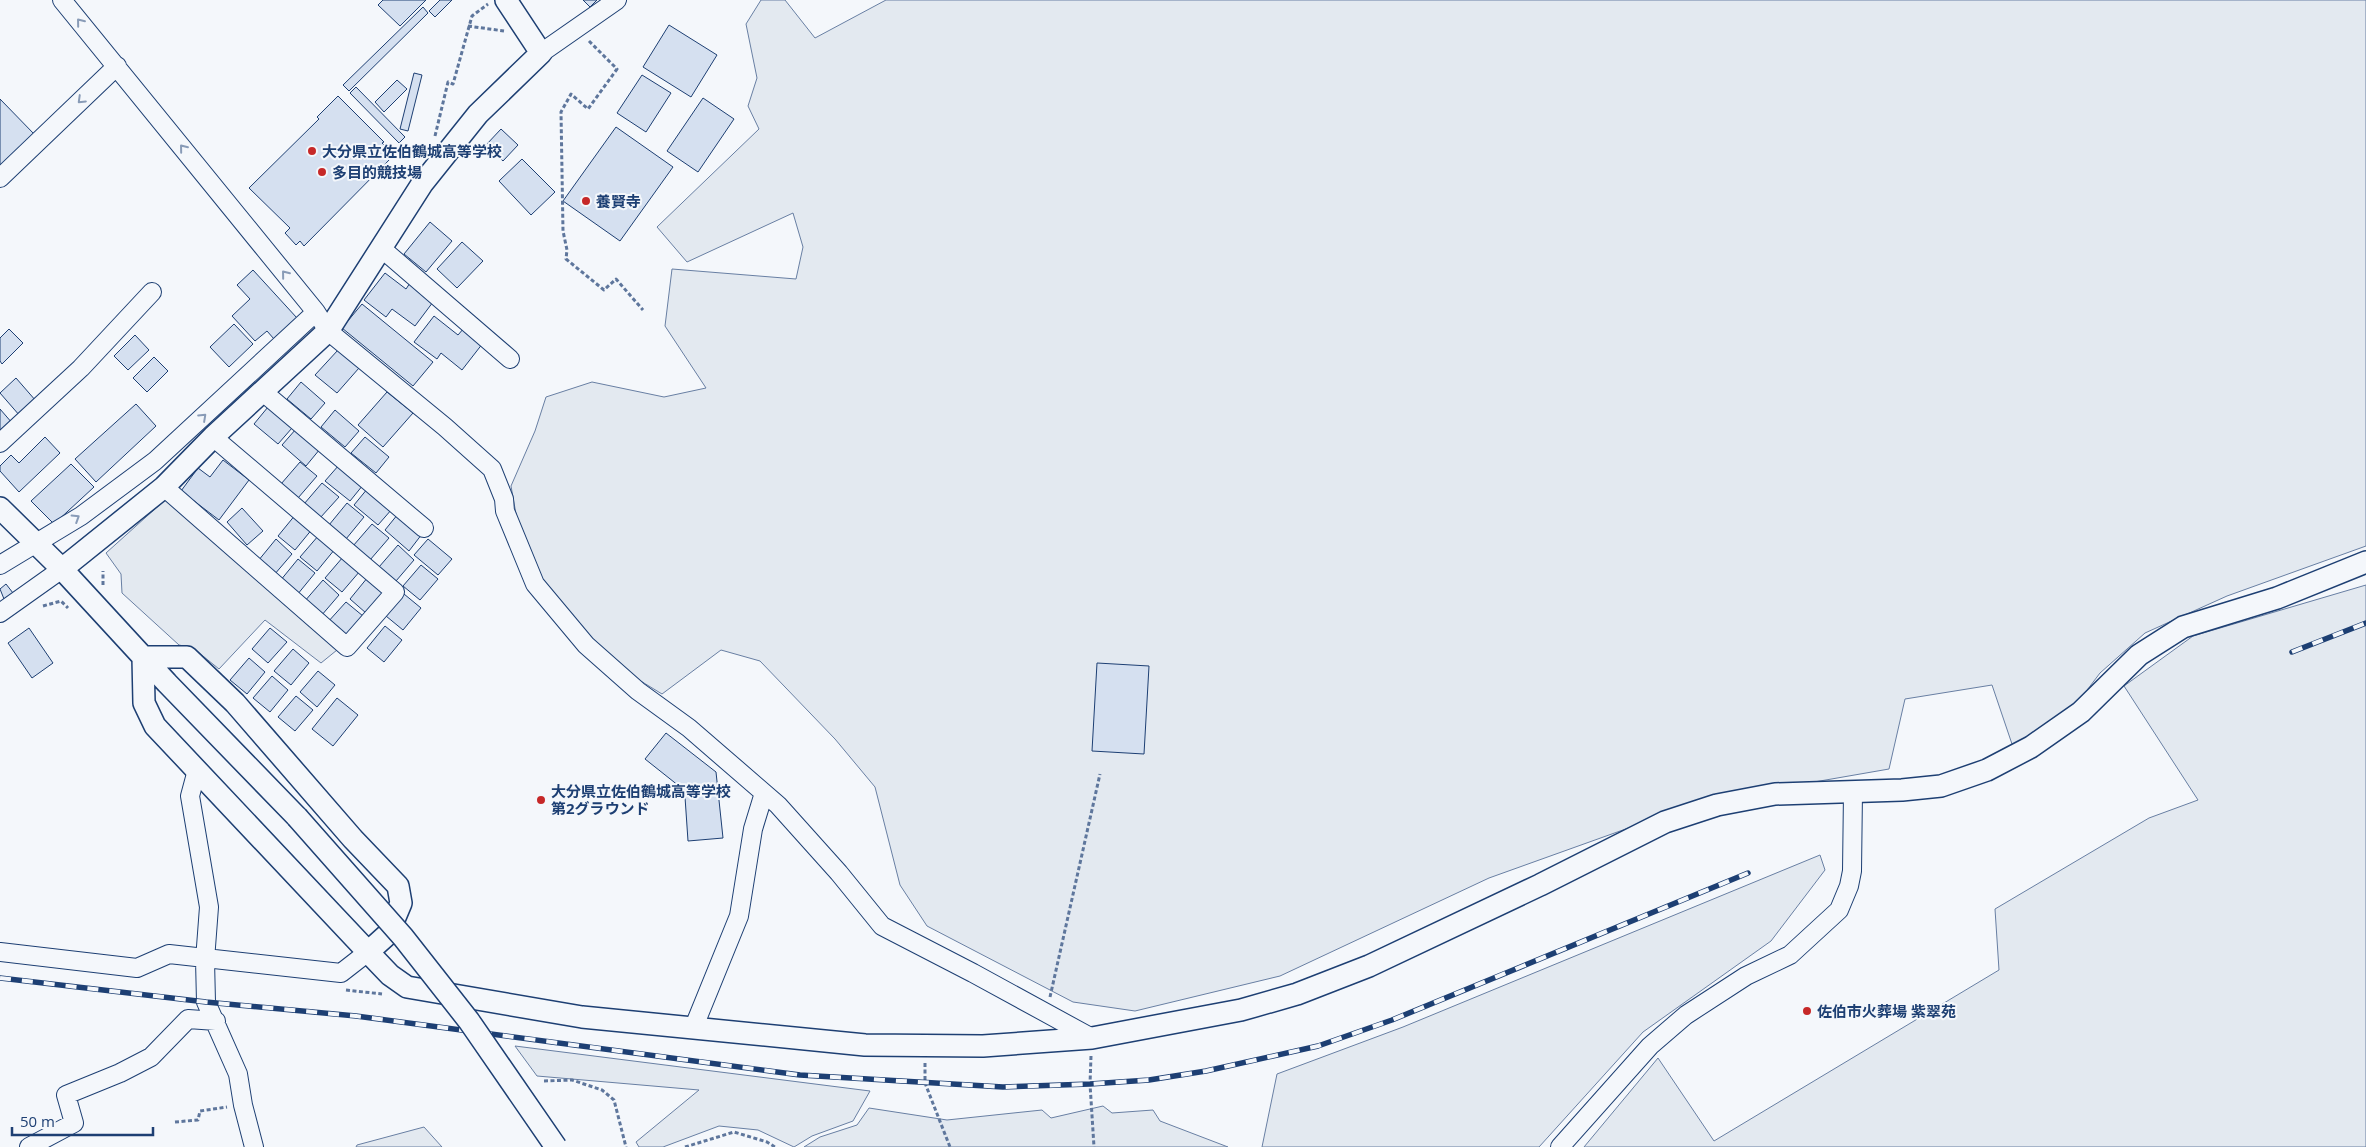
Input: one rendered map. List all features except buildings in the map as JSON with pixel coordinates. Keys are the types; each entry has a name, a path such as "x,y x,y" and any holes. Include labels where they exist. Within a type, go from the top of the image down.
{"street":[{"path":"62,0 316,312 328,331 445,427 492,469 504,499 505,511 535,584 586,645 638,691 689,728 778,805 839,873 882,926 1048,1006 1092,1038"},
{"path":"0,613 62,570 164,487 213,437 328,331 422,184 478,114 541,53 617,0"},
{"path":"499,1 523,27 541,53"},
{"path":"0,178 116,66"},
{"path":"381,248 510,359"},
{"path":"0,443 81,368 152,292"},
{"path":"0,564 103,501 155,461 316,312"},
{"path":"263,392 424,528"},
{"path":"164,487 346,647 395,592 213,437"},
{"path":"0,508 62,570 297,817 409,945 469,1021 556,1147"},
{"path":"143,657 144,703 155,726 390,975 407,987 582,1017 692,1029 865,1045 983,1046 1092,1038 1241,1010 1297,994 1369,966 1540,885 1665,822 1718,804 1775,794 1902,790 1941,786 1988,770 2030,747 2080,712 2139,655 2182,627 2277,598 2366,562"},
{"path":"0,952 137,968 170,954 205,960 341,973 388,934 401,903 398,886 353,839 235,702 187,657 143,657"},
{"path":"197,770 190,796 209,907 205,960 206,1002 238,1074 243,1105 254,1147"},
{"path":"1560,1147 1650,1046 1686,1015 1746,976 1790,954 1839,910 1849,886 1852,872 1853,792"},
{"path":"692,1029 739,916 753,829 764,793"},
{"path":"29,1147 74,1123 66,1096 120,1073 151,1057 188,1019 216,1021"}],"path":[{"path":"434,140 448,82 453,84 472,16 499,1"},
{"path":"468,26 498,31 523,27"},
{"path":"577,27 617,69 588,109 571,94 561,112 562,231 567,250 566,259 604,290 616,279 643,310"},
{"path":"42,606 61,601 74,614"},
{"path":"1048,1006 1100,774"},
{"path":"1092,1038 1090,1084 1094,1147"},
{"path":"926,1045 925,1083 950,1147"},
{"path":"544,1081 572,1080 602,1090 614,1100 626,1147"},
{"path":"176,1122 198,1120 200,1111 243,1105"},
{"path":"685,1147 734,1132 767,1142 775,1147"}],"shaded area":[{"path":"761,0 785,0 815,38 886,0 2366,0 2366,546 2227,596 2145,633 2100,673 2075,706 2013,747 1992,685 1905,699 1889,769 1774,789 1648,821 1489,878 1280,976 1135,1011 1073,1002 927,926 900,885 875,787 835,739 760,661 721,650 662,694 621,669 546,589 518,525 511,486 535,431 546,397 592,382 664,397 706,388 665,326 672,269 796,279 803,247 793,213 687,262 657,227 759,129 748,106 757,78 746,24"},
{"path":"166,499 337,650 321,663 265,620 219,669 193,648 179,645 122,593 121,574 106,553"},
{"path":"2366,585 2366,1147 1584,1147 1658,1058 1714,1141 1999,970 1995,909 2149,818 2198,800 2124,686 2193,636"},
{"path":"1820,855 1825,870 1771,941 1643,1032 1539,1147 1262,1147 1277,1074 1403,1027"},
{"path":"515,1046 870,1091 853,1121 812,1136 794,1147 758,1130 719,1126 663,1147 639,1147 636,1142 699,1090 537,1076"},
{"path":"1103,1106 1112,1113 1153,1110 1160,1121 1228,1147 804,1147 820,1137 857,1125 869,1108 947,1120 1042,1110 1051,1118"},
{"path":"424,1127 442,1147 356,1147 357,1145"}],"railway":[{"path":"2292,652 2366,623"},
{"path":"0,978 206,1002 356,1016 800,1075 1003,1087 1090,1084 1149,1080 1206,1071 1318,1046 1392,1020 1748,873"}],"place":[{"name":"大分県立佐伯鶴城高等学校","path":"312,151"},
{"name":"多目的競技場","path":"322,172"},
{"name":"養賢寺","path":"586,201"},
{"name":"大分県立佐伯鶴城高等学校 第2グラウンド","path":"541,800"},
{"name":"佐伯市火葬場 紫翠苑","path":"1807,1011"}]}
